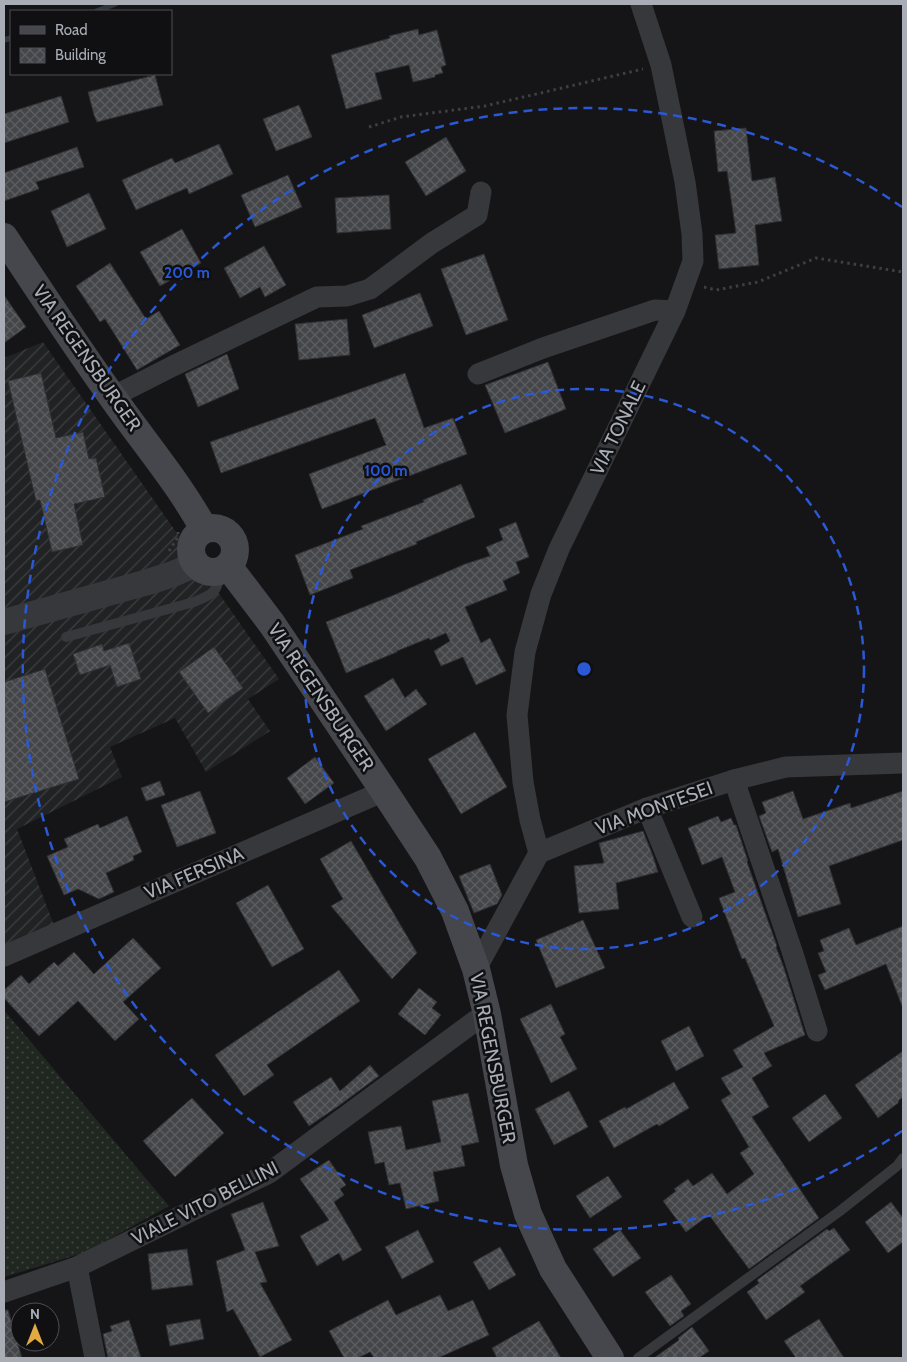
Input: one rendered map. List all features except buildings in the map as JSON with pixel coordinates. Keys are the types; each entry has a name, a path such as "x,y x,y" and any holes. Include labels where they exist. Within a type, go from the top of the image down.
{"main road":[{"name":"VIA REGENSBURGER","path":"4,237 112,398 161,465 204,529"},
{"path":"218,528 230,535 234,541 235,548 232,561 214,567 191,554 193,539 204,529 218,528"},
{"name":"VIA REGENSBURGER","path":"214,567 272,624 428,858 454,911 476,969 487,1014 514,1165 528,1214 553,1269 610,1358"}],"street":[{"name":"VIA TONALE","path":"539,852 530,820 523,782 516,715 525,652 541,594 559,549 675,311 693,261 692,234 685,182 661,65 641,4"},
{"path":"112,398 173,366 317,297 347,296 370,289 432,244 477,215 481,192"},
{"path":"478,374 543,348 655,310 675,311"},
{"path":"4,622 173,574 214,567"},
{"name":"VIA MONTESEI","path":"539,852 647,808 734,780 786,767 903,763"},
{"path":"734,780 817,1031"},
{"name":"VIA FERSINA","path":"4,956 384,790"},
{"path":"647,808 692,917"},
{"path":"476,969 539,852"},
{"name":"VIALE VITO BELLINI","path":"4,1292 77,1268 269,1173 487,1014"},
{"path":"77,1268 95,1358"}],"lane":[{"path":"66,638 207,597 216,590 219,578 214,567"},
{"path":"638,1358 840,1211 897,1166 903,1158"}],"path":[{"path":"369,127 401,117 485,106 661,65"},
{"path":"686,282 716,290 758,282 816,258 903,272"}],"shaded area":[{"path":"43,342 279,679 248,699 270,731 206,772 175,718 110,747 122,777 17,829 54,925 4,949 4,358"},
{"path":"4,1010 169,1206 86,1252 4,1277"}],"waterway":[{"path":"100,10 115,4"},
{"path":"4,40 10,38"}]}
